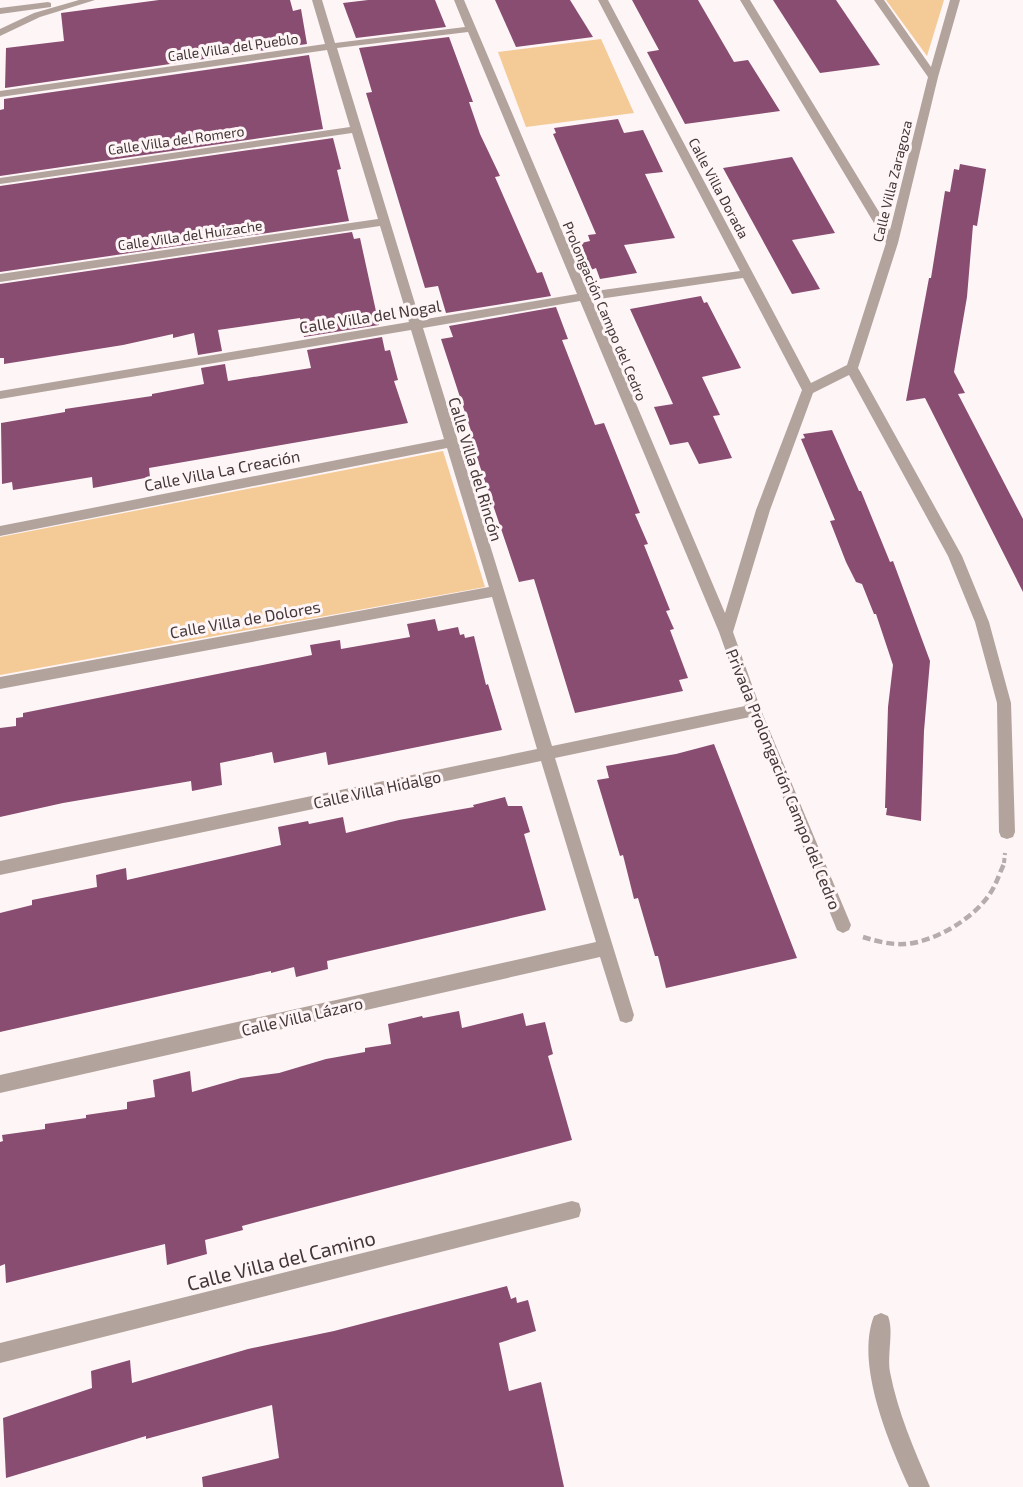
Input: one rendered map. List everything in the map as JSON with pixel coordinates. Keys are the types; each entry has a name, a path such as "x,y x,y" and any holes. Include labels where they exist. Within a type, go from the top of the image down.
{"street":[{"path":"0,11 88,0"},
{"path":"0,33 37,15 88,0"},
{"name":"Calle Villa del Rincón","path":"317,0 603,948 626,1015"},
{"name":"Prolongación Campo del Cedro","path":"459,0 726,632"},
{"name":"Calle Villa Dorada","path":"603,0 808,390"},
{"path":"745,0 892,243"},
{"path":"879,0 933,77"},
{"name":"Calle Villa Zaragoza","path":"852,368 892,243 933,77 955,0"},
{"name":"Calle Villa del Pueblo","path":"0,94 331,46 471,29"},
{"name":"Calle Villa del Romero","path":"0,182 357,129"},
{"name":"Calle Villa del Huizache","path":"0,278 385,222"},
{"name":"Calle Villa del Nogal","path":"0,395 583,297 746,274"},
{"path":"726,632 763,510 808,390 852,368 955,556 982,622 1004,704 1007,832"},
{"name":"Calle Villa La Creación","path":"0,531 451,442"},
{"name":"Calle Villa de Dolores","path":"0,683 496,591"},
{"name":"Privada Prolongación Campo del Cedro","path":"726,632 754,710 843,924"},
{"name":"Calle Villa Hidalgo","path":"0,868 754,710"},
{"name":"Calle Villa Lázaro","path":"0,1084 603,948"},
{"name":"Calle Villa del Camino","path":"0,1353 572,1210"},
{"path":"881,1323 878,1355 887,1396 912,1472 920,1487"}],"path":[{"path":"843,924 856,934 879,942 906,944 950,930 970,916 991,892 1005,861 1007,832"}],"shaded area":[{"path":"886,0 944,0 927,56"},
{"path":"601,39 634,113 526,127 498,52"},
{"path":"443,451 485,587 0,675 0,537"}],"building":[{"path":"159,0 290,0 293,11 301,9 307,44 5,88 6,48 64,41 61,13"},
{"path":"368,0 435,0 446,27 356,38 343,3"},
{"path":"495,0 570,0 593,37 516,47"},
{"path":"632,0 698,0 734,62 748,60 780,111 685,124 647,52 659,50"},
{"path":"773,0 836,0 880,65 820,73"},
{"path":"449,37 473,102 469,102 480,134 500,176 495,177 537,273 542,272 551,296 446,313 438,286 425,288 366,93 372,92 359,48"},
{"path":"309,55 323,129 0,176 0,110 4,109 4,99"},
{"path":"618,119 624,133 643,130 663,172 645,174 675,238 624,245 637,273 600,279 596,268 591,270 581,243 590,241 588,235 596,234 553,134 556,133 554,128"},
{"path":"333,138 341,169 337,170 349,221 0,272 0,186"},
{"path":"792,157 835,233 792,240 820,289 792,294 723,168"},
{"path":"960,164 986,169 977,226 973,225 967,297 954,372 965,393 958,394 1023,519 1023,592 925,398 906,401 929,278 931,278 945,191 950,192 954,169 959,170"},
{"path":"352,232 354,239 360,238 379,325 304,337 300,318 218,330 222,351 198,355 194,333 173,338 173,334 123,345 4,364 4,358 0,358 0,284"},
{"path":"701,296 704,303 707,302 741,368 702,377 720,415 713,416 732,458 699,464 688,442 670,445 654,407 673,404 630,309"},
{"path":"556,307 568,339 562,340 595,425 604,423 640,513 635,514 648,544 644,545 670,610 666,611 674,629 670,630 688,678 679,680 683,691 575,713 534,579 519,582 470,437 473,437 441,339 453,337 449,326"},
{"path":"382,337 385,351 390,350 398,380 394,381 408,423 149,468 150,477 93,488 92,477 13,490 12,482 2,484 1,423 65,412 65,409 152,396 152,394 204,384 201,368 225,364 228,381 311,368 307,350"},
{"path":"832,430 859,491 861,491 890,562 893,561 930,661 924,731 921,821 886,815 888,707 893,665 876,614 874,614 862,584 856,582 846,562 830,521 835,520 801,439 805,438 803,434"},
{"path":"435,619 438,631 458,627 460,635 464,634 465,638 474,636 486,685 488,684 502,730 328,765 326,752 274,763 272,752 220,763 222,785 192,791 191,781 63,803 0,817 0,728 16,726 16,718 23,717 23,713 312,655 310,645 340,640 341,649 410,637 407,624"},
{"path":"714,744 797,958 666,988 658,956 655,956 638,898 634,899 623,855 620,856 597,780 609,778 606,766 676,754"},
{"path":"505,797 508,806 522,806 530,832 524,834 546,910 327,961 328,969 296,977 294,967 271,973 271,971 0,1032 0,913 32,905 32,900 97,887 96,875 126,868 127,880 281,845 278,827 343,817 346,833 399,820 474,807 473,805"},
{"path":"459,1011 462,1028 523,1013 526,1026 545,1022 553,1054 548,1056 572,1140 242,1226 243,1230 205,1240 207,1254 167,1265 165,1244 6,1283 5,1264 0,1266 0,1142 3,1141 2,1135 45,1129 45,1124 127,1109 127,1102 155,1097 153,1080 190,1071 192,1092 241,1078 279,1073 326,1059 365,1052 365,1048 391,1044 388,1024"},
{"path":"507,1286 511,1299 516,1297 517,1303 528,1300 536,1331 499,1343 509,1391 541,1382 564,1487 203,1487 202,1477 279,1458 272,1405 146,1439 146,1436 6,1478 3,1418 92,1388 91,1371 130,1360 132,1383 248,1349 334,1331"}]}
